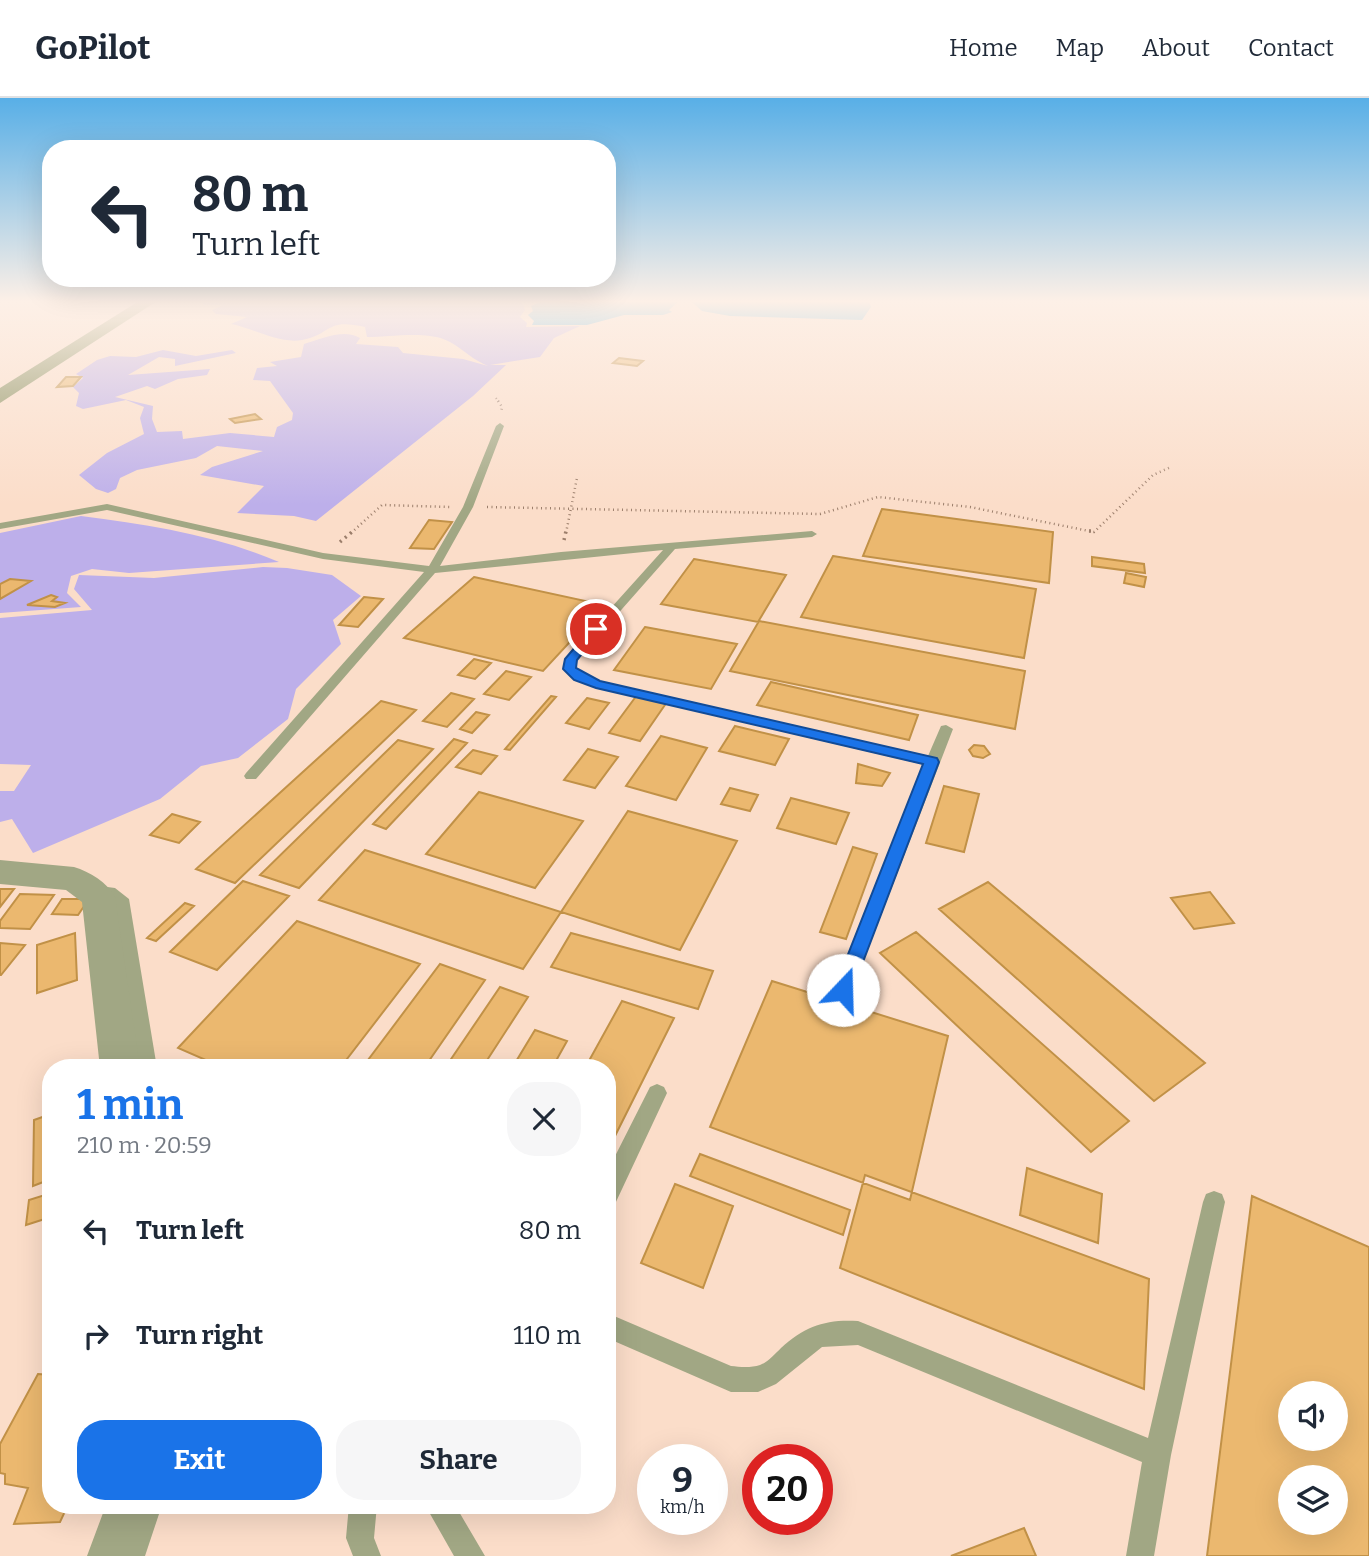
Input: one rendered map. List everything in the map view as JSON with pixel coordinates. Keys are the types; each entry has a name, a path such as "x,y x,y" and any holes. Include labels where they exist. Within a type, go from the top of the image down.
{"street":[{"path":"0,397 43,369"},
{"path":"0,872 57,875 74,879 98,897 119,1059"},
{"path":"116,1556 131,1514"}],"lane":[{"path":"251,776 432,570 468,507 500,426"},
{"path":"0,526 107,507 323,556 432,570 561,555 811,534"},
{"path":"671,547 571,659 570,669 579,677 596,684 932,762"},
{"path":"843,990 946,729"},
{"path":"92,891 109,891 120,899 146,1059"},
{"path":"616,1177 657,1093"},
{"path":"1140,1556 1157,1455 1213,1202"},
{"path":"616,1329 731,1379 749,1382 771,1376 812,1339 835,1331 858,1333 1157,1455"},
{"path":"362,1514 360,1538 367,1556"},
{"path":"445,1514 471,1556"}],"path":[{"path":"323,556 382,505 820,514 878,497 970,507 1094,531 1153,475 1171,467"},
{"path":"561,555 577,478"}],"shaded area":[{"path":"83,369 138,369 128,375 210,369 207,375 178,379 155,389 147,386 115,397 153,406 152,419 157,432 182,431 183,439 230,433 274,437 277,427 292,420 293,413 270,381 253,380 257,369 502,369 473,396 316,521 294,516 237,513 264,486 200,475 212,467 263,451 217,446 196,458 137,470 120,478 116,489 108,493 96,489 79,475 107,453 144,434 140,418 144,407 126,400 83,409 76,406 79,393 73,387 83,378 76,374"},
{"path":"81,516 157,527 207,538 279,562 129,573 92,569 71,576 67,593 81,607 0,613 0,533"},
{"path":"263,567 332,575 361,596 333,620 341,644 296,689 288,719 238,758 201,766 160,799 33,853 12,819 0,822 0,791 14,791 31,765 0,764 0,618 92,610 74,589 79,575 154,578"}],"building":[{"path":"66,377 81,377 73,386 57,387"},
{"path":"255,414 261,419 235,423 230,419"},
{"path":"882,509 1053,532 1049,583 863,556"},
{"path":"429,520 452,522 434,549 410,548"},
{"path":"833,556 1036,589 1024,658 801,617"},
{"path":"1092,557 1144,564 1145,573 1092,566"},
{"path":"694,559 786,575 758,622 661,604"},
{"path":"1126,573 1146,577 1144,587 1124,583"},
{"path":"474,577 604,605 543,671 404,638"},
{"path":"10,579 31,581 0,599 0,584"},
{"path":"51,595 57,597 52,601 65,603 55,607 27,605"},
{"path":"364,597 383,599 358,627 339,625"},
{"path":"759,621 1025,671 1015,729 730,671"},
{"path":"645,627 737,644 711,689 614,670"},
{"path":"474,659 491,663 475,679 458,675"},
{"path":"506,671 531,677 509,700 484,694"},
{"path":"771,682 918,715 909,740 757,705"},
{"path":"451,693 474,699 447,727 423,721"},
{"path":"637,695 667,702 640,741 609,733"},
{"path":"551,696 556,697 510,750 505,749"},
{"path":"587,698 609,703 589,729 566,723"},
{"path":"381,701 416,710 235,883 196,869"},
{"path":"476,712 489,715 472,733 460,729"},
{"path":"735,726 789,739 775,765 719,751"},
{"path":"661,736 707,748 676,800 626,786"},
{"path":"454,739 467,743 386,829 373,824"},
{"path":"398,740 433,749 299,888 260,875"},
{"path":"974,745 984,746 990,754 983,758 973,756 969,750"},
{"path":"588,749 618,757 595,788 564,780"},
{"path":"473,750 497,756 481,774 456,767"},
{"path":"858,764 890,773 882,786 856,783"},
{"path":"944,786 979,794 964,852 926,843"},
{"path":"730,788 758,795 750,811 721,804"},
{"path":"479,792 583,821 535,888 426,854"},
{"path":"791,798 849,813 836,844 777,828"},
{"path":"628,811 737,841 680,950 561,912"},
{"path":"172,814 200,822 179,843 150,835"},
{"path":"853,847 877,854 846,939 820,932"},
{"path":"365,850 561,912 523,969 319,900"},
{"path":"243,881 289,896 217,970 170,952"},
{"path":"988,882 1205,1063 1154,1101 939,909"},
{"path":"0,889 14,889 0,907"},
{"path":"1210,892 1234,923 1194,929 1171,898"},
{"path":"20,894 54,895 30,929 0,928 0,921"},
{"path":"62,899 89,899 78,915 52,914"},
{"path":"185,903 194,906 156,941 147,938"},
{"path":"297,921 420,964 347,1059 203,1059 178,1048"},
{"path":"916,932 1129,1121 1091,1152 880,953"},
{"path":"75,933 77,980 37,993 37,945"},
{"path":"571,933 713,971 698,1009 551,967"},
{"path":"0,943 25,945 1,975 0,975"},
{"path":"440,964 485,980 430,1059 369,1059"},
{"path":"772,981 948,1036 910,1200 710,1127"},
{"path":"500,987 528,997 488,1059 451,1059"},
{"path":"622,1001 674,1018 616,1134 616,1059 590,1059"},
{"path":"535,1030 567,1041 557,1059 517,1059"},
{"path":"42,1117 42,1182 33,1186 34,1120"},
{"path":"700,1154 850,1210 843,1235 690,1176"},
{"path":"1027,1168 1102,1194 1098,1243 1020,1215"},
{"path":"865,1175 1149,1279 1144,1389 840,1268"},
{"path":"675,1184 733,1206 703,1288 641,1263"},
{"path":"42,1196 42,1220 26,1225 29,1200"},
{"path":"1252,1196 1369,1247 1369,1556 1207,1556"},
{"path":"38,1374 42,1374 42,1514 64,1514 60,1522 14,1524 28,1488 5,1484 5,1474 0,1473 0,1444"},
{"path":"1024,1528 1036,1556 951,1556"}],"route":[{"path":"596,629 571,659 570,669 579,677 596,684 932,762 843,990"}]}
